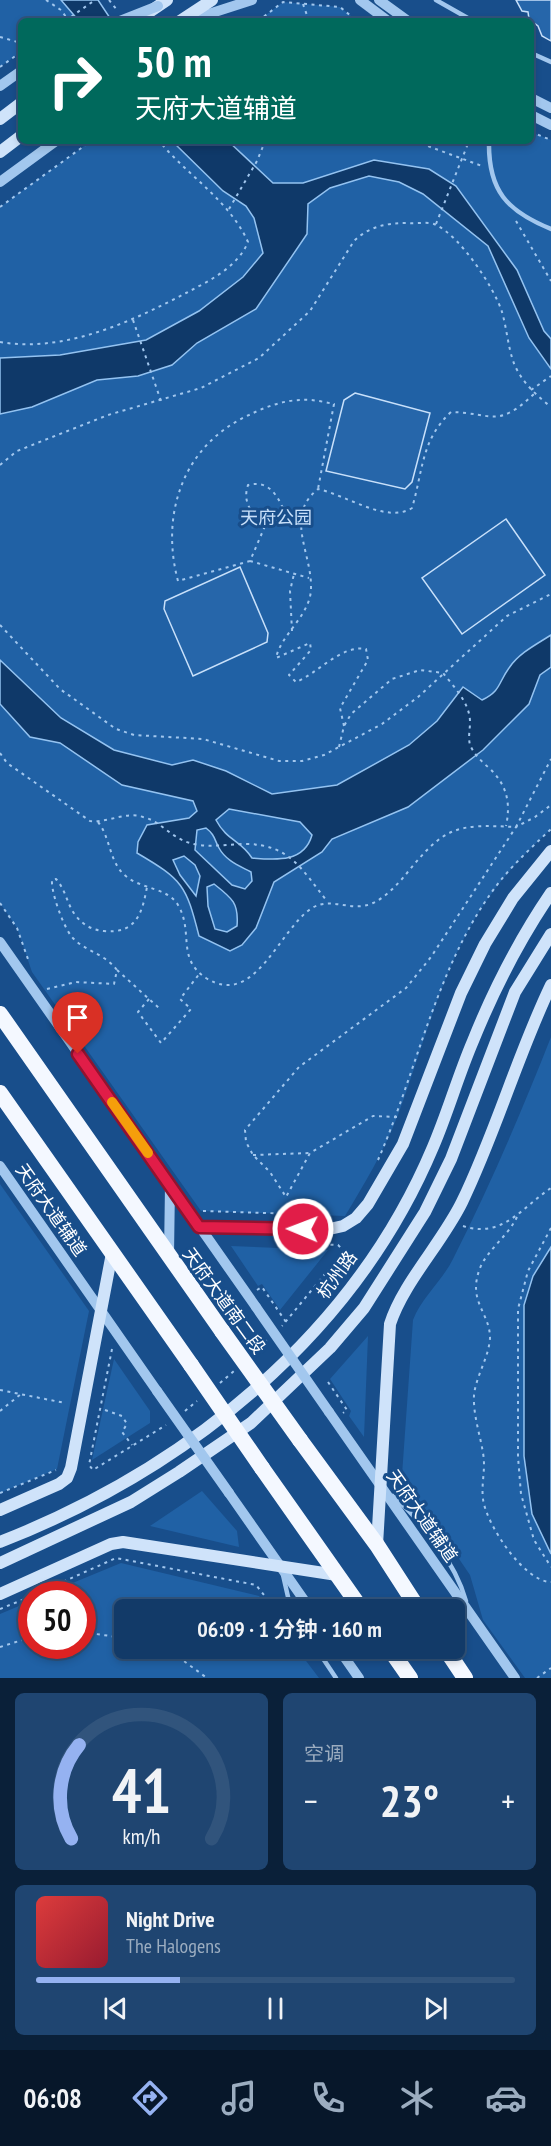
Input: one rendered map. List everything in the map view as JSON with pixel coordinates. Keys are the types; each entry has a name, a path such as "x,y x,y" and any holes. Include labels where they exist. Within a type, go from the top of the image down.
{"highway":[{"name":"天府大道南二段","path":"0,1014 170,1259 376,1545 412,1599"},
{"path":"0,1093 354,1599"},
{"path":"397,1659 410,1678"},
{"path":"452,1659 460,1672"}],"main road":[{"path":"185,18 212,0"},
{"path":"140,18 163,2"},
{"path":"0,119 18,105"},
{"path":"0,152 18,138"},
{"path":"199,1227 325,1230 343,1226 356,1218 368,1204 403,1144 461,993 485,944 513,898 551,851"},
{"name":"杭州路","path":"0,1542 71,1510 168,1456 237,1406 318,1330 349,1292 407,1199 433,1148 472,1042 500,980 529,926 551,893"},
{"path":"0,1563 131,1502 179,1472 251,1423 330,1348 364,1308 425,1212 451,1159 515,992 551,934"},
{"path":"376,1545 390,1324 395,1307 451,1223 478,1167 531,1027 551,985"},
{"path":"0,1510 47,1491 67,1478 71,1468 112,1253"},
{"path":"0,1594 111,1544 123,1542 337,1575"}],"street":[{"path":"196,18 252,0"},
{"path":"360,0 384,18"},
{"path":"379,0 404,18"},
{"path":"127,18 163,2"},
{"path":"0,86 18,73"},
{"path":"534,100 551,108"},
{"path":"534,116 551,124"},
{"path":"0,182 52,144"},
{"path":"0,942 199,1227"},
{"name":"天府大道辅道","path":"0,1166 281,1567"},
{"path":"170,1185 170,1259"},
{"name":"天府大道辅道","path":"199,1227 515,1678"},
{"path":"281,1567 303,1599"},
{"path":"346,1659 359,1678"}],"lane":[{"path":"436,0 468,18"},
{"path":"534,54 551,62"},
{"path":"489,144 493,174 507,203 524,218 551,229"},
{"path":"281,1567 288,1599"},
{"path":"323,1659 336,1678"}],"path":[{"path":"46,0 61,10 65,18"},
{"path":"71,18 95,0"},
{"path":"262,18 283,3 340,8 353,18"},
{"path":"303,4 308,18"},
{"path":"0,37 18,42"},
{"path":"0,67 18,54"},
{"path":"534,133 551,140"},
{"path":"0,207 87,144"},
{"path":"0,342 42,343 78,337 133,320 204,283 243,255 248,242 229,209 175,160 162,144"},
{"path":"229,209 257,161 264,144"},
{"path":"422,144 480,164 493,174"},
{"path":"436,224 458,174 468,144"},
{"path":"507,203 551,281"},
{"path":"0,465 17,452 108,415 201,388 259,358 310,310 354,241 363,232 390,223 436,224 458,242 501,310 514,364 534,394 551,407"},
{"path":"133,320 161,401"},
{"path":"531,390 551,376"},
{"path":"318,489 389,514 403,514 412,508 421,462 436,426 451,412 494,418 522,405 534,394"},
{"path":"309,578 250,561 178,582 172,558 173,513 180,485 194,459 212,438 232,422 266,407 302,400 334,404 318,489 308,496 300,520 311,589 292,631 278,650 276,658 309,643 312,650 289,675 296,682 334,659 359,648 366,649 368,660 340,708 344,726"},
{"path":"265,526 249,509 245,494 248,485 258,483 270,488 279,497 287,517"},
{"path":"250,561 265,526 287,517 300,520"},
{"path":"292,631 290,591 294,574"},
{"path":"0,625 60,689 116,729 134,735 203,739 279,761 302,761 339,747 382,724 507,616 551,594"},
{"path":"339,747 344,726 351,714 392,679 420,670 443,673 465,703 470,720 471,748 492,770 508,795 509,808 506,826"},
{"path":"0,753 7,763 90,821 98,822 126,814 145,817 175,839 198,845 245,844 282,850 296,861 328,902 352,908 373,903 397,885 427,847 459,827 516,827 551,805"},
{"path":"310,1153 286,1197 270,1172 253,1155 246,1142 245,1130 299,1067 406,988 431,957 516,827 551,759"},
{"path":"98,822 105,830 114,861 126,877 177,903 187,931 186,953 192,966 224,986 237,984 270,959 299,918 328,902"},
{"path":"377,1161 397,1117 446,977 465,939 494,890 551,829"},
{"path":"147,887 143,909 132,925 118,932 92,930 76,916 62,885 57,879 52,880 56,902 72,938 109,959 117,970 159,1008"},
{"path":"0,903 17,928 32,972"},
{"path":"51,999 44,989 76,982 114,984 117,970"},
{"path":"149,999 138,1012 161,1043 191,1009 180,999 200,973"},
{"path":"253,1155 310,1153 373,1116 397,1117"},
{"path":"451,1223 469,1228 502,1226 517,1217 551,1188"},
{"path":"201,1211 334,1215"},
{"path":"517,1217 506,1237 480,1268 476,1288 477,1301 489,1331 490,1340 475,1394 475,1415 484,1454 483,1499 487,1514 504,1544 529,1574 537,1580 551,1582"},
{"path":"551,1228 528,1270 519,1300 518,1457 521,1494 534,1540 551,1567"},
{"path":"278,1243 338,1245 344,1251 278,1330"},
{"path":"262,1287 286,1322"},
{"path":"252,1354 269,1338"},
{"path":"113,1345 89,1465 93,1470 171,1421"},
{"path":"213,1389 236,1368"},
{"path":"328,1382 347,1410"},
{"path":"0,1390 65,1403"},
{"path":"0,1411 21,1394"},
{"path":"179,1415 204,1396"},
{"path":"69,1409 71,1398"},
{"path":"105,1410 122,1416 127,1424 122,1432 133,1445"},
{"path":"0,1493 57,1469"},
{"path":"65,1581 116,1558 256,1585 267,1599"},
{"path":"0,1609 18,1602"},
{"path":"96,1634 114,1637"},
{"path":"0,1647 18,1641"},
{"path":"181,1659 207,1678"},
{"path":"537,1678 551,1668"}],"green space":[{"path":"0,0 95,0 69,18 18,18 18,54 0,67"},
{"path":"283,2 340,7 353,18 262,18"},
{"name":"天府公园","path":"534,133 551,140 551,829 501,881 463,941 438,998 393,1128 374,1167 345,1216 201,1211 32,972 17,928 0,903 0,207 87,144 534,144"},
{"path":"551,1037 551,1678 525,1678 483,1620 470,1575 402,1475 413,1320 448,1267 467,1232 505,1149"},
{"path":"0,1184 89,1311 57,1469 0,1493"},
{"path":"231,1246 328,1250 280,1310 262,1284 258,1286"},
{"path":"368,1336 364,1437 349,1416 351,1411 330,1379"},
{"path":"114,1359 150,1411 150,1423 92,1460"},
{"path":"202,1491 237,1531 239,1547 150,1526"},
{"path":"121,1563 259,1596 261,1599 114,1599 114,1659 305,1659 319,1678 0,1678 0,1614 18,1606 18,1659 96,1659 96,1581 77,1581"}],"shaded area":[{"path":"61,0 98,0 110,18 76,18"},
{"path":"175,144 231,144 273,183 303,183 374,160 429,169 456,186 517,270 544,331 551,339 551,369 529,338 488,246 423,194 399,182 369,176 330,188 308,204 307,234 256,309 197,343 172,365 138,376 97,380 32,407 0,414 0,358 60,355 146,340 199,311 243,277 263,253 254,218 246,206 223,191"},
{"path":"551,635 551,667 540,675 529,704 483,750 408,807 332,839 322,852 274,882 256,928 242,945 230,951 199,936 186,894 164,870 137,853 138,842 147,825 189,818 197,811 193,801 122,785 60,743 30,737 0,704 0,660 61,718 114,750 172,765 193,760 226,771 272,794 337,785 409,745 437,721 463,687 482,700 488,697 496,690 518,658","holes":["229,809 300,822 312,835 303,851 296,855 279,859 252,858 220,827 216,820","206,828 213,835 225,856 251,872 252,881 245,889 232,885 195,850 197,830","184,856 195,865 200,876 196,896 180,875 173,860","214,884 230,897 235,906 237,926 227,932 215,929 208,906 207,887"]},
{"path":"551,1247 551,1554 532,1514 524,1456 524,1305 533,1276"}],"building":[{"path":"516,0 551,0 551,41 542,36 534,23 534,18 529,18 528,12 522,11"},
{"path":"355,393 430,413 412,482 405,489 326,471 344,400"},
{"path":"506,519 545,575 462,634 422,578"},
{"path":"240,567 268,633 267,642 193,676 164,609 165,601"}],"slow traffic":[{"path":"112,1102 148,1153"}],"route":[{"path":"78,1054 199,1227 303,1229"}]}
